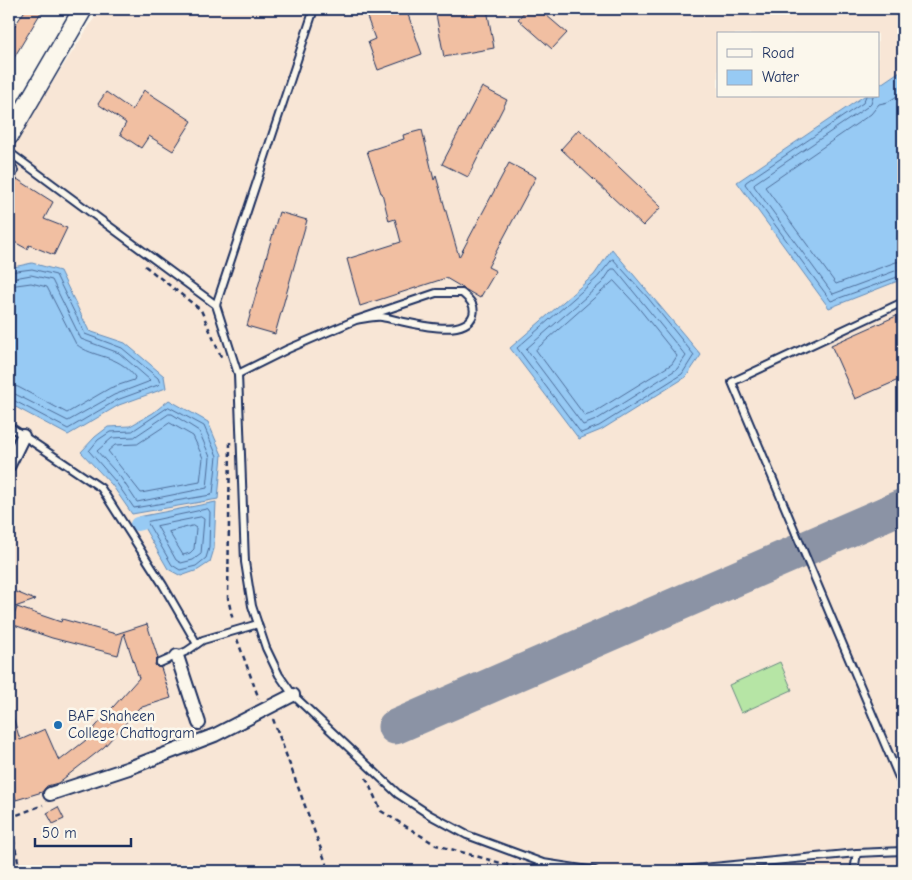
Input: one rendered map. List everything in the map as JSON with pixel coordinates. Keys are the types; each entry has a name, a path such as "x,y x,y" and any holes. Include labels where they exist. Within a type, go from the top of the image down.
{"main road":[{"path":"9,136 84,9"}],"street":[{"path":"9,167 11,171 9,175"},
{"path":"9,465 23,436"},
{"path":"177,656 199,723"},
{"path":"47,799 215,734 293,695"}],"lane":[{"path":"314,9 216,304 238,374 245,562 252,606 266,648 279,675 293,695 398,794 430,816 467,835 543,863 596,871"},
{"path":"9,152 216,304"},
{"path":"238,374 288,349 356,320 436,293 462,293 472,302 474,313 470,321 464,325 448,327 423,326 380,316 356,320"},
{"path":"903,302 732,382 903,787"},
{"path":"9,426 100,488 163,585 197,644"},
{"path":"160,663 177,656 204,640 258,624"},
{"path":"672,871 902,850"},
{"path":"854,871 857,853"},
{"path":"532,871 543,863"}],"path":[{"path":"141,262 201,310 223,361"},
{"path":"230,438 228,598 234,624"},
{"path":"236,633 258,699 264,702"},
{"path":"271,714 329,871"},
{"path":"363,771 381,811 436,845 520,870 532,871"},
{"path":"20,871 9,818 47,799"}],"shaded area":[{"path":"100,9 903,9 903,871 9,871 9,150"}],"green space":[{"path":"780,662 792,690 741,713 729,685"}],"water":[{"path":"903,69 903,279 829,308 737,182 861,98 880,98 880,85"},
{"path":"612,249 701,355 686,377 601,430 579,439 510,348 594,275"},
{"path":"32,263 60,271 89,331 125,343 164,376 166,388 119,405 68,435 10,404 9,268"},
{"path":"169,400 208,422 222,455 218,499 132,514 112,485 81,452 108,427 130,426 153,413"},
{"path":"216,502 214,549 210,562 198,570 181,576 168,569 138,517"}],"building":[{"path":"26,9 43,9 9,66 9,34"},
{"path":"364,9 406,9 422,54 378,70 368,42 375,39"},
{"path":"435,9 487,9 494,48 444,57"},
{"path":"527,9 539,9 567,33 552,49 518,19"},
{"path":"482,87 507,100 468,177 442,164"},
{"path":"144,90 192,121 173,151 149,136 141,148 120,134 126,123 98,104 106,92 132,110"},
{"path":"579,129 661,207 643,226 561,149"},
{"path":"422,130 434,180 436,176 459,257 509,163 536,177 488,267 496,271 480,298 446,278 360,306 347,259 401,242 395,219 389,221 382,193 367,151 404,139 403,135"},
{"path":"17,179 53,202 44,219 67,228 54,255 29,245 27,249 9,239 9,193"},
{"path":"279,212 307,220 275,334 247,326"},
{"path":"903,313 903,378 855,399 831,345"},
{"path":"16,592 35,600 9,609 9,594"},
{"path":"17,607 61,622 62,619 116,634 147,624 158,658 155,665 161,668 171,698 139,708 104,747 58,783 47,786 42,792 16,800 9,776 9,711 11,710 20,740 45,729 59,761 90,737 88,735 139,678 124,633 118,655 52,638 11,624"},
{"path":"58,807 64,819 53,824 47,813"}],"waterway":[{"path":"137,524 141,523"}],"taxiway":[{"path":"395,727 903,506"}],"place":[{"name":"BAF Shaheen College Chattogram","path":"58,725"}]}
